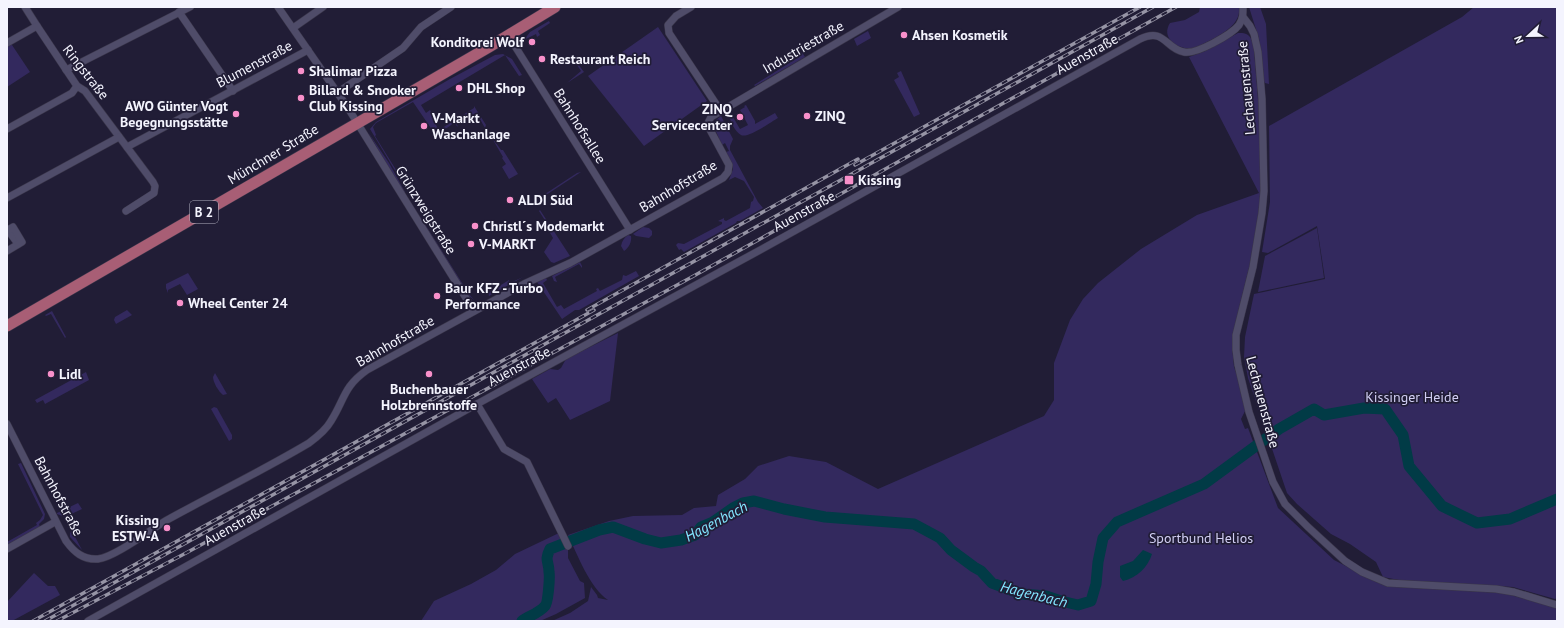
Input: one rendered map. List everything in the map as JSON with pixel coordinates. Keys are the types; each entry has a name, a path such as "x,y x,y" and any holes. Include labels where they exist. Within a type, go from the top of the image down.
{"main road":[{"name":"Münchner Straße","path":"7,326 555,7"}],"street":[{"name":"Ringstraße","path":"25,7 77,86 85,91 153,182 156,190 150,196 126,211"},
{"path":"66,70 190,7"},
{"name":"Grünzweigstraße","path":"278,7 337,93 474,311"},
{"path":"293,28 323,7"},
{"path":"337,93 403,48 421,27 451,7"},
{"path":"690,7 672,20 668,25 669,34 721,110"},
{"name":"Industriestraße","path":"721,110 898,7"},
{"path":"1243,7 1243,17"},
{"path":"179,12 233,90"},
{"name":"Auenstraße","path":"88,621 477,404 762,249 1140,39 1149,35 1157,35 1178,50 1186,53 1193,52 1232,31 1243,17"},
{"name":"Lechauenstraße","path":"1243,17 1254,34 1258,52 1262,111 1264,191 1253,267 1236,335 1236,350 1242,386 1273,482 1285,504 1308,528 1330,548 1362,572 1388,582 1496,589 1514,592 1557,605"},
{"path":"7,43 37,26"},
{"name":"Bahnhofsallee","path":"508,35 630,230"},
{"name":"Blumenstraße","path":"127,147 308,50"},
{"path":"7,129 72,93 77,86"},
{"name":"Bahnhofstraße","path":"7,424 55,522 71,548 83,557 90,559 113,554 167,520 308,443 325,430 331,422 344,393 358,377 367,370 524,284 570,263 723,178 728,172 729,165 708,126 711,117 721,110"},
{"path":"7,198 119,137"},
{"path":"7,229 18,244 7,252"},
{"path":"477,404 504,450 527,462 568,546"},
{"path":"7,549 55,522"}],"green space":[{"path":"1200,7 1239,7 1239,14 1236,21 1225,32 1198,47 1186,48 1174,44 1168,35 1167,29 1170,23 1185,20 1199,12"},
{"path":"1249,7 1260,7 1266,24 1269,84 1263,81 1259,39"},
{"name":"Kissinger Heide","path":"1474,7 1557,7 1557,598 1555,599 1513,587 1399,580 1383,577 1376,562 1350,544 1331,534 1297,504 1287,493 1248,378 1244,357 1245,337 1254,294 1325,279 1317,226 1268,253 1262,252 1270,202 1269,126 1462,17"},
{"path":"549,21 550,23 538,31 540,35 537,37 536,34 524,40 530,32"},
{"path":"658,27 707,101 644,146 588,76"},
{"path":"868,31 871,38 857,46 854,39"},
{"name":"Sportbund Helios","path":"1238,33 1246,34 1250,37 1254,50 1261,135 1261,206 1232,345 1234,367 1248,405 1241,419 1245,429 1248,428 1278,508 1334,560 1381,584 1398,587 1504,593 1557,608 1557,621 552,621 570,613 588,601 591,587 598,598 608,600 601,595 590,579 568,535 609,521 633,516 682,515 694,508 716,506 718,495 745,479 758,466 789,456 826,462 878,489 1044,416 1054,400 1054,363 1070,320 1083,299 1098,283 1141,249 1197,215 1259,193 1189,57 1205,51"},
{"path":"10,42 30,72 7,87 7,44"},
{"path":"802,52 805,57 755,86 754,85 799,57 798,55"},
{"path":"495,55 505,55 421,105 426,113 430,110 435,119 433,120 439,130 474,108 474,106 486,125 485,128 477,114 472,117 470,113 456,122 458,127 454,123 441,132 443,136 437,140 435,138 437,137 413,102 376,123 373,127 375,136 398,173 401,172 403,176 400,178 408,192 411,190 409,194 370,129 376,122 450,79"},
{"path":"505,55 512,59 522,75 519,76"},
{"path":"571,55 584,72 567,83 581,71 573,59 569,62 566,58"},
{"path":"901,71 920,114 914,117 894,80 899,77 897,73"},
{"path":"746,105 755,121 755,124 775,113 778,118 748,135 741,135 735,129 729,116 730,112 740,129 748,125 740,110"},
{"path":"721,116 733,139 730,150 758,202 763,208 740,221 737,221 736,223 684,252 681,249 679,250 676,245 678,243 684,244 722,224 722,222 718,221 724,218 726,221 750,208 751,202 753,201 754,197 744,181 735,177 729,180 733,169 726,152 729,151 725,143 722,145 714,127 716,120"},
{"path":"368,132 389,163 405,192 403,193"},
{"path":"489,133 501,150 503,150 518,174 509,179 502,167 506,164 502,158 503,157"},
{"path":"581,172 540,199 539,198 577,173"},
{"path":"411,202 469,294 474,300 467,294"},
{"path":"540,210 570,256 554,263 551,262 544,252 553,238 545,224 546,222 539,211"},
{"path":"643,227 649,228 652,231 652,235 649,238 636,236 633,234"},
{"path":"1317,228 1324,278 1258,292 1265,256"},
{"path":"628,235 631,236 631,242 624,251 621,244"},
{"path":"580,262 582,268 579,264 555,277 557,282 554,281 552,276"},
{"path":"636,271 639,276 579,310 575,310 562,319 537,282 546,278 547,280 543,283 557,307 561,305 564,309 597,291 596,289 598,288 600,291 622,280 623,275 626,276"},
{"path":"188,273 198,289 187,295 180,284 168,290 168,293 166,284"},
{"path":"523,277 489,296 488,293 509,280 510,283"},
{"path":"127,310 132,315 116,324 114,320 115,317"},
{"path":"52,311 66,337 65,338 51,314 45,315"},
{"path":"618,333 610,401 570,420 556,398 548,403 532,379 550,369 558,370 561,368 566,359"},
{"path":"86,372 89,380 45,404 43,400 37,403 35,400"},
{"path":"215,373 227,394 223,395 216,386 213,377"},
{"path":"214,407 217,408 232,435 232,439 229,441 211,409"},
{"path":"21,463 45,514 44,519 39,524 40,527 7,545 7,542 37,525 36,523 43,515 18,464"},
{"path":"78,503 82,509 65,517 57,514 57,513"},
{"path":"72,531 82,550 70,537 70,533"},
{"path":"559,533 568,550 568,558 580,581 584,583 585,598 540,621 524,621 538,614 548,606 551,592 550,583 546,580 546,601 542,607 518,621 421,621 434,601 471,584 496,570 515,554"},
{"path":"34,573 48,586 55,586 60,595 12,621 7,621 7,602"}],"shaded area":[{"path":"1143,550 1152,554 1148,563 1137,575 1123,581 1120,577 1120,566 1133,561"}],"waterway":[{"name":"Hagenbach","path":"522,621 540,611 546,604 549,579 547,559 550,549 599,530 613,527 645,539 661,543 681,540 695,535 701,527 713,522 733,508 743,503 754,501 784,509 825,517 914,524 940,538 951,550 981,571 992,583 1022,594 1046,596 1078,605 1091,601 1096,584 1098,562 1103,538 1117,522 1204,484 1279,429 1314,409 1324,415 1364,408 1385,409 1403,435 1409,466 1442,506 1477,523 1510,519 1557,499"}],"railway":[{"path":"855,165 1140,7"},
{"path":"45,621 1153,7"},
{"path":"57,621 186,553 690,278 1176,7"},
{"path":"587,310 858,159"},
{"path":"33,621 594,310"}],"place":[{"name":"Ahsen Kosmetik","path":"904,35"},
{"name":"Konditorei Wolf","path":"532,42"},
{"name":"Restaurant Reich","path":"542,59"},
{"name":"Shalimar Pizza","path":"301,71"},
{"name":"DHL Shop","path":"459,88"},
{"name":"Billard & Snooker Club Kissing","path":"301,98"},
{"name":"AWO Günter Vogt Begegnungsstätte","path":"236,114"},
{"name":"ZINQ","path":"807,116"},
{"name":"ZINQ Servicecenter","path":"740,117"},
{"name":"V-Markt Waschanlage","path":"424,126"},
{"name":"Kissing","path":"849,180"},
{"name":"ALDI Süd","path":"510,200"},
{"name":"Christl´s Modemarkt","path":"475,226"},
{"name":"V-MARKT","path":"471,244"},
{"name":"Baur KFZ - Turbo Performance","path":"437,296"},
{"name":"Wheel Center 24","path":"180,303"},
{"name":"Lidl","path":"51,374"},
{"name":"Buchenbauer Holzbrennstoffe","path":"429,374"},
{"name":"Kissing ESTW-A","path":"167,528"}]}
